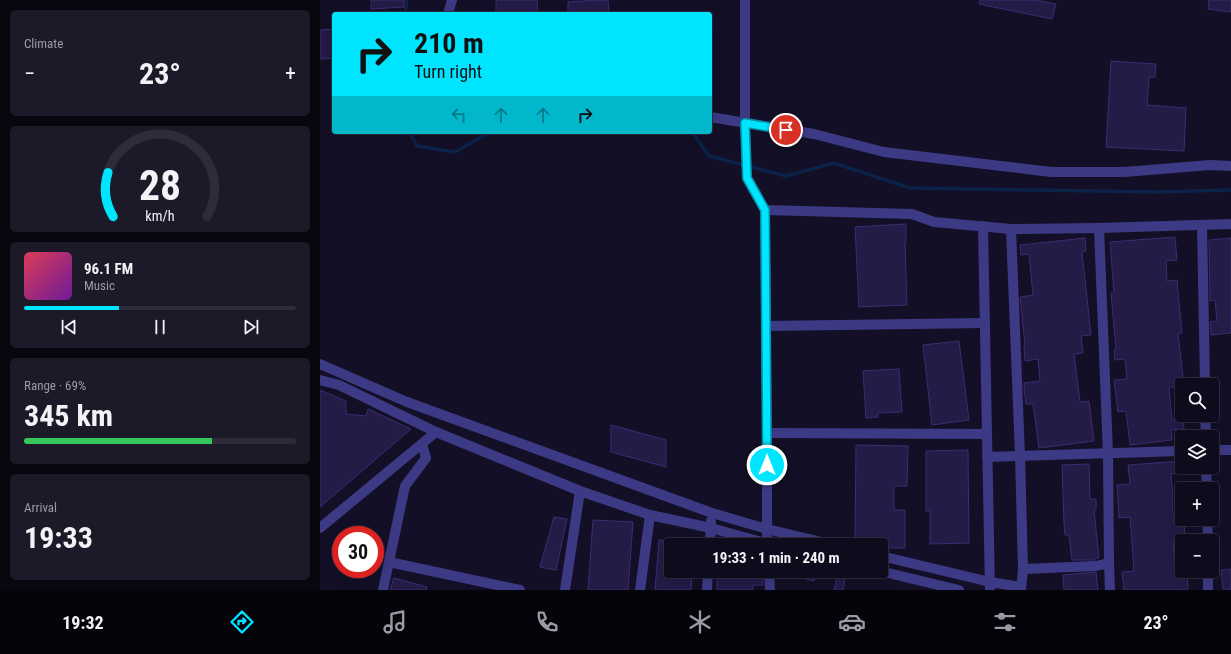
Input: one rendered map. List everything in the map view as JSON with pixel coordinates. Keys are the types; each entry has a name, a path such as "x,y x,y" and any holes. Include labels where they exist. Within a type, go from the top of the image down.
{"street":[{"path":"449,12 452,0"},
{"path":"745,0 745,141 747,178 765,210 768,538"},
{"path":"712,117 814,134 884,152 1051,172 1124,172 1210,165 1231,166"},
{"path":"765,210 912,214 934,222 1012,229 1231,224"},
{"path":"1202,225 1205,378"},
{"path":"983,226 990,586"},
{"path":"1099,228 1108,454 1108,564 1110,590"},
{"path":"888,558 990,586 1021,588 1023,569 1012,229"},
{"path":"766,326 985,324"},
{"path":"320,364 339,385"},
{"path":"320,364 407,402 712,513 805,538"},
{"path":"320,380 339,385 436,432 580,491 650,515 711,528 745,538"},
{"path":"320,528 436,432"},
{"path":"767,433 988,434"},
{"path":"383,590 405,486 426,458 422,444"},
{"path":"1219,450 1231,450"},
{"path":"987,457 1175,451"},
{"path":"565,590 580,491"},
{"path":"710,538 712,513"},
{"path":"640,590 650,515"},
{"path":"389,562 520,590"},
{"path":"1023,569 1096,566 1108,564"},
{"path":"888,573 959,590"},
{"path":"707,590 708,578"},
{"path":"769,578 770,590"},
{"path":"1208,578 1208,590"}],"building":[{"path":"371,0 404,0 404,7 371,9"},
{"path":"496,0 537,0 538,12 496,12"},
{"path":"608,0 609,12 568,12 568,2"},
{"path":"980,0 1035,0 1056,4 1052,19 979,4"},
{"path":"1209,0 1231,0 1231,12 1208,9"},
{"path":"332,29 332,58 320,59 320,30"},
{"path":"1111,61 1156,64 1155,77 1149,77 1147,105 1186,108 1184,151 1106,147"},
{"path":"906,224 905,242 907,305 859,307 855,227"},
{"path":"1175,237 1177,260 1166,261 1167,281 1177,280 1182,333 1178,333 1183,378 1175,378 1175,387 1169,387 1172,420 1175,420 1175,422 1183,422 1184,429 1171,430 1172,440 1130,445 1126,411 1118,412 1114,380 1127,379 1125,359 1115,360 1114,350 1116,350 1111,293 1114,293 1110,242"},
{"path":"1085,238 1086,251 1082,252 1091,335 1081,336 1083,353 1074,354 1080,402 1089,401 1094,441 1039,448 1033,404 1026,404 1024,388 1024,383 1040,381 1038,359 1025,361 1025,345 1020,297 1033,295 1029,254 1021,255 1020,245"},
{"path":"1231,238 1231,333 1211,335 1210,322 1217,321 1215,300 1210,301 1209,240"},
{"path":"959,341 969,420 932,425 923,345"},
{"path":"899,369 902,412 878,413 878,417 866,418 863,371"},
{"path":"320,390 346,401 346,414 366,416 368,409 411,429 320,507"},
{"path":"611,425 666,440 666,467 611,452"},
{"path":"856,445 908,446 907,486 894,486 894,510 905,510 905,548 888,548 888,538 855,538"},
{"path":"968,450 969,543 930,544 930,511 926,511 926,451"},
{"path":"1175,462 1175,474 1171,474 1173,515 1175,515 1175,526 1184,526 1185,534 1175,534 1175,543 1173,543 1175,578 1187,578 1188,590 1124,590 1122,572 1134,571 1130,517 1119,518 1117,485 1130,484 1128,465"},
{"path":"1089,464 1090,499 1096,499 1096,510 1094,510 1099,558 1095,558 1095,560 1072,560 1069,535 1065,535 1062,465"},
{"path":"554,517 567,519 556,570 540,567"},
{"path":"593,520 633,522 628,590 588,590"},
{"path":"659,540 664,540 664,578 692,578 691,590 655,590"},
{"path":"1231,569 1231,590 1223,590 1221,570"},
{"path":"1096,572 1098,590 1064,590 1063,575"},
{"path":"394,578 427,587 426,590 390,590"},
{"path":"717,578 763,578 763,585 753,585 753,590 717,590"},
{"path":"802,578 815,578 814,581"},
{"path":"837,578 845,579 843,590 834,590"}],"waterway":[{"path":"405,12 407,0"},
{"path":"410,134 417,146 455,152 486,134"},
{"path":"693,134 709,156 786,176 834,163 910,188 1159,192 1231,190"}],"route":[{"path":"767,465 765,210 747,178 745,123 786,130"}]}
